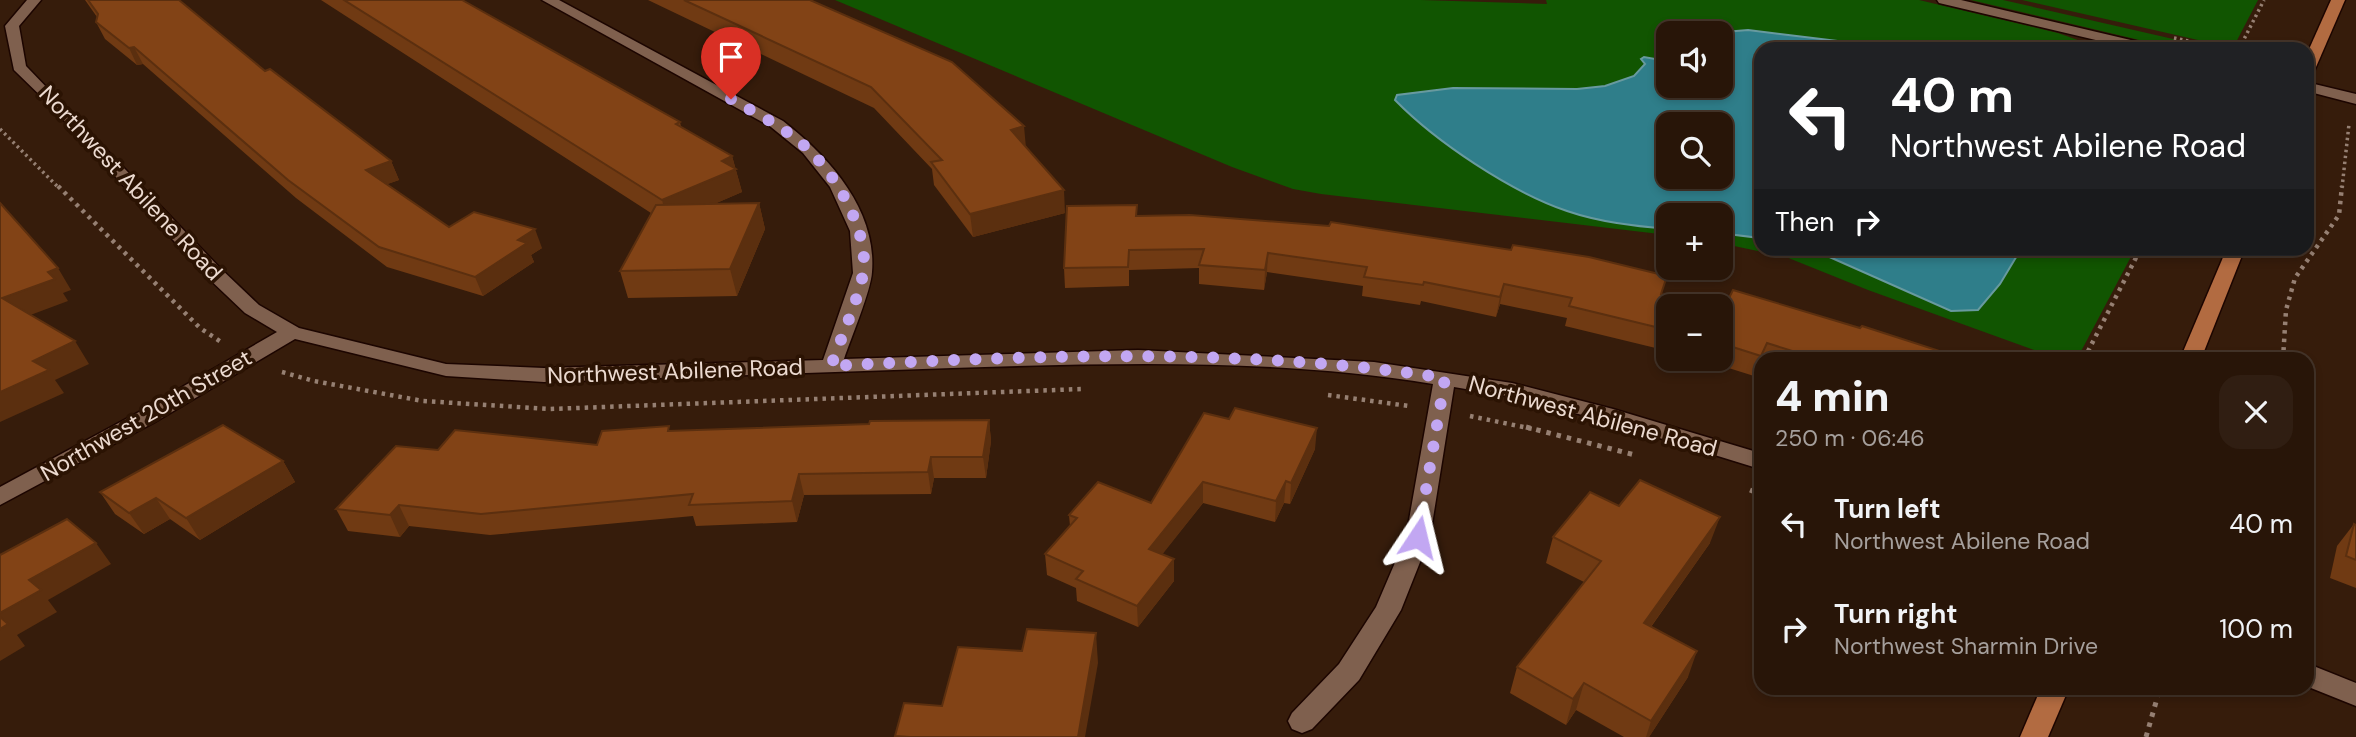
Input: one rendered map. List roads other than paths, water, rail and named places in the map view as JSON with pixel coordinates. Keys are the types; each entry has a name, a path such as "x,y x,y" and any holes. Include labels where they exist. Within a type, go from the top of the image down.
{"main road":[{"path":"2314,56 2338,0"},
{"path":"2193,352 2233,256"},
{"path":"2034,737 2052,695"}],"street":[{"name":"Northwest Abilene Road","path":"34,0 12,26 19,67 242,300 252,309 292,332 446,370 544,375 1138,356 1374,368 1512,390 1605,414 1754,459"},
{"path":"550,0 777,124 809,149 838,186 859,231 863,273 831,366"},
{"path":"1944,0 2122,42"},
{"path":"2314,88 2356,99"},
{"name":"Northwest 20th Street","path":"0,497 147,417 292,332"},
{"path":"1301,721 1349,672 1388,610 1418,537 1445,378"},
{"path":"2314,677 2356,695"}],"water":[{"path":"1748,30 1846,42 1754,42 1754,237 1733,235 1733,203 1656,203 1656,228 1604,221 1567,211 1522,192 1475,164 1431,132 1395,100 1397,95 1453,88 1577,89 1605,86 1634,76 1645,64 1641,59 1644,57 1655,59 1656,98 1733,98 1733,31"},
{"path":"1827,256 2017,256 2000,284 1978,310 1951,311"}]}
